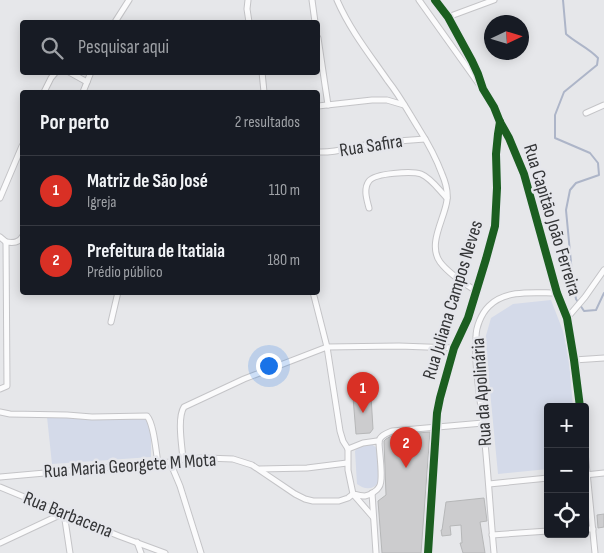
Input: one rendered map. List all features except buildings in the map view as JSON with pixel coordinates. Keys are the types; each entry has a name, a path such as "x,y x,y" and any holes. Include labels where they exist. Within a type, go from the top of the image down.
{"street":[{"path":"116,20 129,0"},
{"path":"248,0 249,20"},
{"path":"312,0 315,20"},
{"path":"338,0 347,21 404,105 440,167 447,199 437,233 435,246 437,257 447,269 476,291"},
{"path":"418,0 483,89"},
{"name":"Rua Capitão João Ferreira","path":"435,0 448,17 472,61 483,89 509,138 524,174 557,293 567,318 579,403"},
{"path":"448,17 494,0"},
{"path":"320,51 328,105"},
{"path":"45,90 54,75"},
{"path":"74,75 87,82"},
{"path":"84,90 90,75"},
{"path":"262,75 264,90"},
{"path":"320,106 372,100 387,100 404,105"},
{"path":"586,113 604,104"},
{"name":"Rua Juliana Campos Neves","path":"428,553 436,428 440,398 454,348 468,318 495,226 496,154 500,122"},
{"name":"Rua Safira","path":"320,152 334,152 366,145 425,139"},
{"path":"0,198 20,151"},
{"path":"369,208 366,186 370,180 396,173 410,172 422,174 447,199"},
{"path":"0,389 7,386 2,240 20,241"},
{"path":"567,318 585,298 604,270"},
{"name":"Rua da Apolinária","path":"494,553 476,336 482,316 487,308 496,300 508,295 557,293"},
{"path":"111,322 117,295"},
{"path":"314,295 327,348 340,431 348,449 347,463 353,494 373,517"},
{"path":"183,459 181,426 182,410 184,407 244,379 327,348 399,346 454,348"},
{"path":"574,360 604,358"},
{"path":"0,412 92,417 147,416 152,425 158,463"},
{"path":"259,470 295,494 313,501 339,500 348,498 353,494 363,496 379,488 381,482 379,442 380,438 385,434 392,431 483,423"},
{"path":"348,449 362,442 379,442"},
{"name":"Rua Maria Georgete M Mota","path":"0,477 170,462 183,459 232,459 252,465 259,470 307,468 347,463"},
{"path":"170,462 180,486 201,553"},
{"path":"589,474 604,473"},
{"path":"489,484 544,478"},
{"name":"Rua Barbacena","path":"0,487 165,553"},
{"path":"372,493 376,553"},
{"path":"588,493 595,553"},
{"path":"0,543 64,513 70,553"},
{"path":"492,535 544,531"},
{"path":"138,542 141,553"}],"shaded area":[{"path":"551,300 563,331 569,360 573,403 544,403 544,469 498,474 485,339 491,318 513,304"},
{"path":"47,417 109,420 151,418 151,457 52,464"},
{"path":"371,444 377,448 379,482 372,488 366,488 357,484 355,451 359,446"}],"waterway":[{"path":"563,0 566,34 598,58 597,65 564,92 555,115 555,138 590,153 598,163 599,175 576,183 570,190 566,210 573,284 576,299 584,311 596,310 604,293"}],"cycle path":[{"path":"435,0 448,17 472,61 483,89 509,138 524,174 557,293 567,318 579,403"},
{"path":"428,553 437,413 454,348 468,318 495,226 496,154 500,122"}],"place":[{"name":"Matriz de São José","path":"363,413"},
{"name":"Prefeitura de Itatiaia","path":"406,468"}]}
